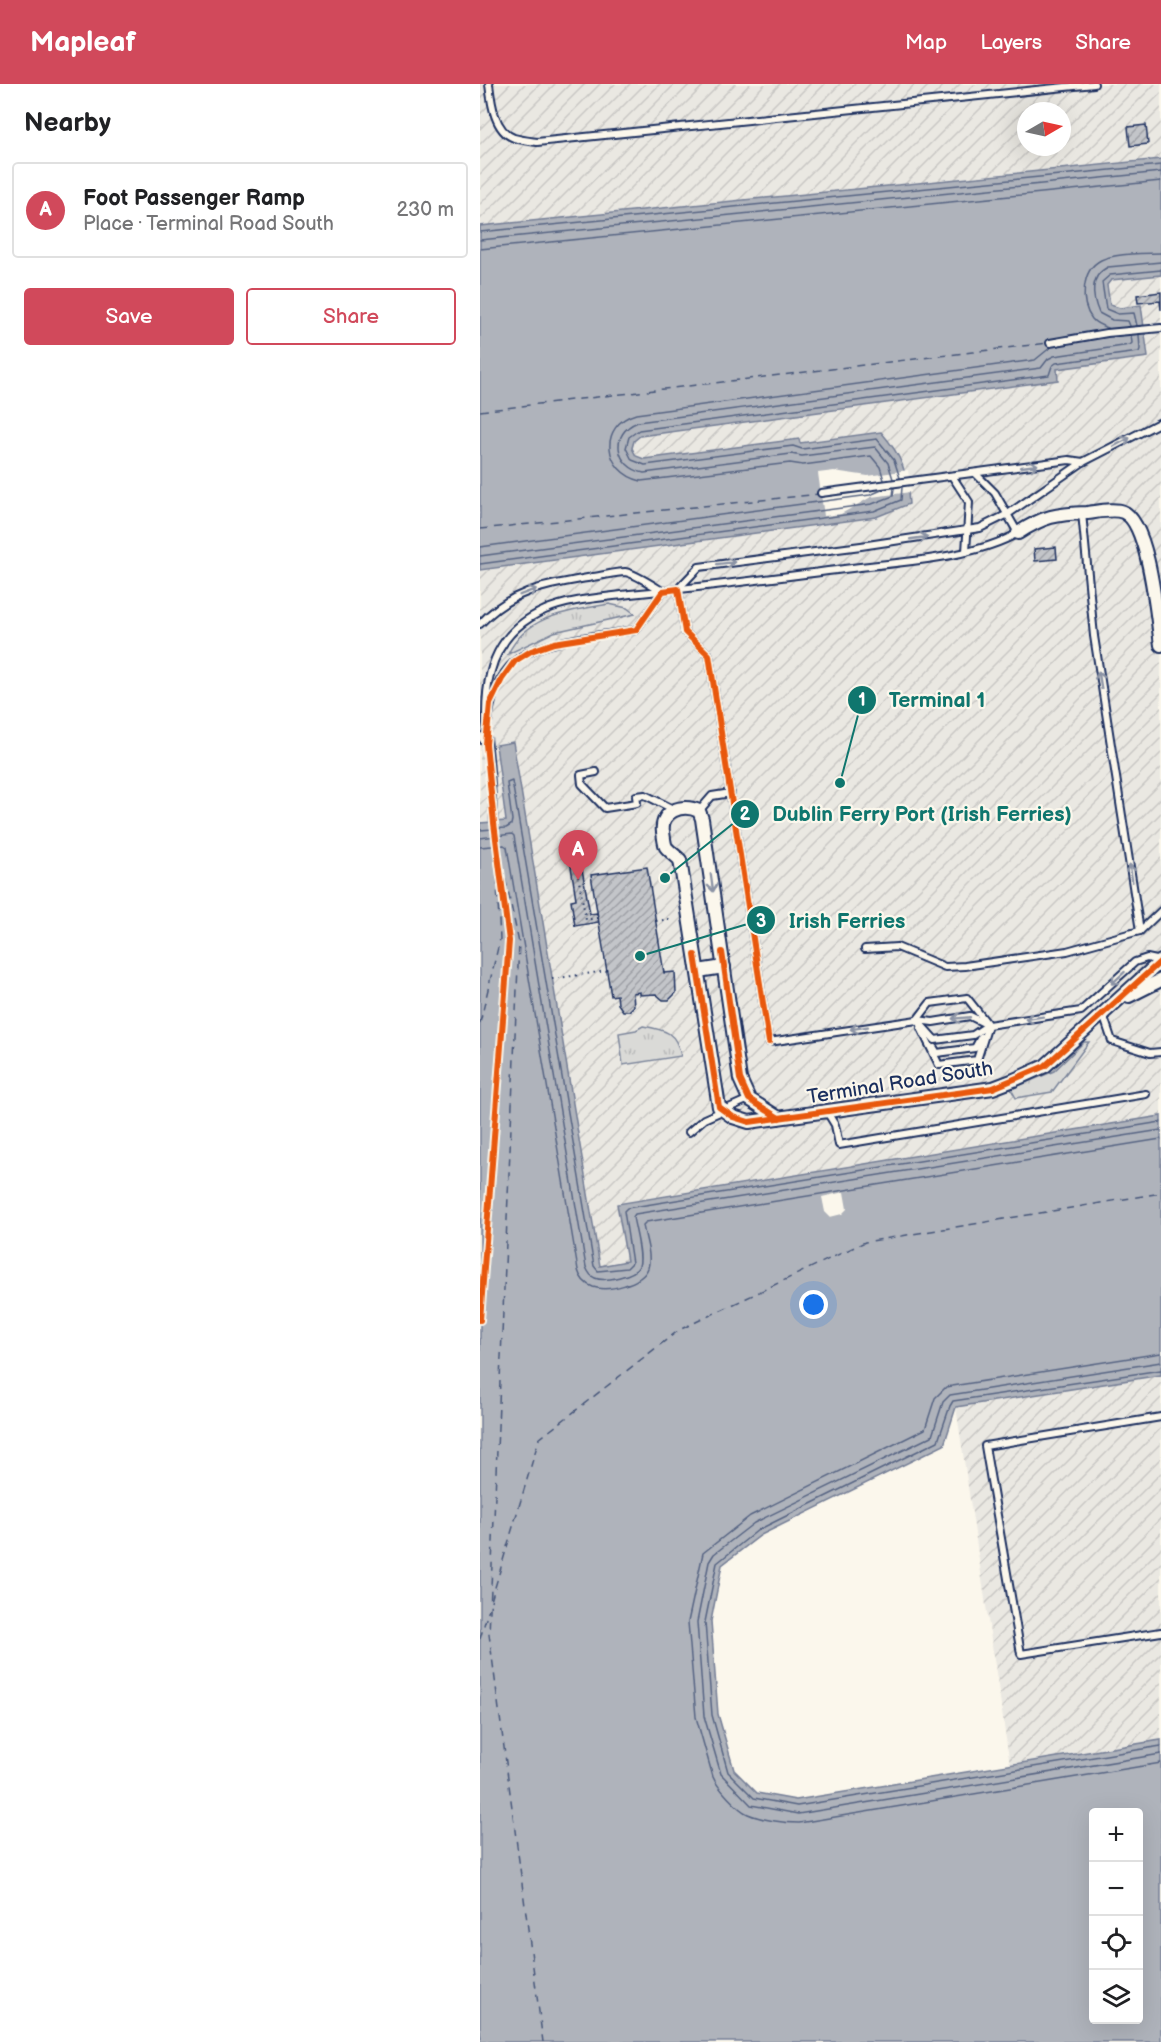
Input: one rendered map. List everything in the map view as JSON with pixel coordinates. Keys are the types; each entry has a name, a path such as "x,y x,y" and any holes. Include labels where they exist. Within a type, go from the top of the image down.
{"street":[{"path":"1018,533 1044,517 1122,511 1133,518 1144,543 1161,645"},
{"path":"723,1110 719,1107 680,860 665,846 662,824 666,814 673,809 692,807 699,811 702,819 740,1079 749,1099 779,1118"},
{"name":"Terminal Road South","path":"723,1110 733,1117 749,1122 993,1088 1045,1066 1161,961"},
{"path":"698,971 724,967"},
{"name":"Terminal Road South","path":"1114,1003 1161,980"}],"lane":[{"path":"489,84 491,104 500,125 512,137 537,142 1094,84"},
{"path":"1050,343 1107,333 1161,328"},
{"path":"678,589 699,567 968,530 990,524 1083,462 1161,422"},
{"path":"821,494 1069,460 1083,462"},
{"path":"663,591 636,630 555,643 531,651 515,661 502,679 490,704 486,744 494,823 485,698 488,674 500,646 520,624 545,610 574,602 966,552 987,547 1018,533 990,487 975,472"},
{"path":"952,476 969,502 966,552"},
{"path":"1082,513 1094,636 1140,931"},
{"path":"480,624 507,601 529,591 561,583 627,572 663,591"},
{"path":"678,589 685,632 709,655 769,1042 917,1020 933,1022 970,1016 988,1025"},
{"path":"480,736 486,744"},
{"path":"596,772 580,775 582,784 605,808 637,803 636,796 645,795 673,809"},
{"path":"699,811 712,796 731,792"},
{"path":"865,949 897,947 945,967 964,966 1066,951 1140,931 1161,911"},
{"path":"917,1020 935,1040 973,1035 988,1025 1081,1011 1135,962 1147,958 1161,961"},
{"path":"917,1020 930,1003 967,998 988,1025"},
{"path":"1103,1014 1112,1041 1150,1053 1161,1052"},
{"path":"917,1020 937,1053 975,1048 988,1025"},
{"path":"917,1020 939,1065 977,1060 988,1025"},
{"path":"828,1112 835,1125 839,1145 1146,1094"},
{"path":"689,1132 704,1119 749,1099"},
{"path":"1161,1417 985,1446 1021,1654 1161,1632"}],"path":[{"path":"576,865 586,920 598,918"},
{"path":"656,921 670,919"},
{"path":"552,979 606,971"}],"shaded area":[{"path":"480,84 1161,84 1161,159 480,226"},
{"path":"1161,275 1161,1116 617,1204 627,1262 600,1266 512,743 496,745 506,822 480,825 480,570 876,517 908,504 905,471 900,457 880,432 800,443 799,439 644,459 636,456 632,449 634,441 640,436 1058,380 1057,369 1147,357 1141,305 1120,308 1110,305 1107,284 1111,280"},
{"path":"1161,1375 1161,1740 1010,1765 956,1407"}],"green space":[{"path":"609,604 627,608 635,614 554,632 508,654 526,630 538,622 565,612"},
{"path":"643,1026 664,1031 673,1037 681,1056 623,1065 619,1033 636,1030"},
{"path":"1084,1042 1089,1042 1052,1092 1016,1098 1011,1089 1054,1071"}],"water":[{"path":"1161,159 1161,275 1111,280 1107,285 1110,305 1120,308 1141,305 1148,357 1057,369 1058,380 640,436 634,441 632,448 636,456 644,459 799,439 800,443 881,432 899,457 907,483 909,504 876,517 480,570 480,226"},
{"path":"513,742 600,1266 627,1261 617,1204 1161,1116 1161,1375 956,1407 944,1445 761,1535 722,1565 711,1621 718,1714 734,1770 757,1793 796,1800 1161,1740 1161,2042 480,2042 480,823 506,821 496,745"}],"pier":[{"path":"908,470 911,492 871,497 841,514 824,516 818,473 834,471 868,476"},
{"path":"844,1192 847,1209 842,1214 830,1217 825,1212 822,1197"}],"building":[{"path":"1146,125 1148,144 1130,146 1128,127"},
{"path":"1161,292 1161,310 1160,301 1138,303 1137,295"},
{"path":"1056,547 1057,559 1035,561 1034,549"},
{"path":"580,858 590,914 597,913 599,922 575,926 571,900 576,899 570,860"},
{"path":"647,867 664,973 675,972 676,993 669,1000 663,1000 656,994 633,993 634,1006 629,1011 623,1011 618,1004 617,995 611,996 591,875"}],"ferry route":[{"path":"480,411 1048,343"},
{"path":"480,529 820,494"},
{"path":"494,824 519,943 489,1634 543,2042"},
{"path":"480,1023 500,939 494,830"},
{"path":"480,1320 509,941 495,837"},
{"path":"491,1601 539,1439 679,1330 865,1242 1161,1193"},
{"path":"480,1639 489,1608"},
{"path":"480,2031 481,2042"}],"cycle path":[{"path":"480,1320 509,941 486,744 490,704 502,679 515,661 531,651 554,643 636,630 663,591 678,589 685,632 709,655 769,1042"},
{"path":"722,952 740,1079 749,1099 779,1118"},
{"path":"695,955 719,1107 733,1117 749,1122 993,1088 1045,1066 1161,961"}],"place":[{"name":"Terminal 1","path":"840,783"},
{"name":"Dublin Ferry Port (Irish Ferries)","path":"665,878"},
{"name":"Foot Passenger Ramp","path":"578,880"},
{"name":"Irish Ferries","path":"640,956"}]}
